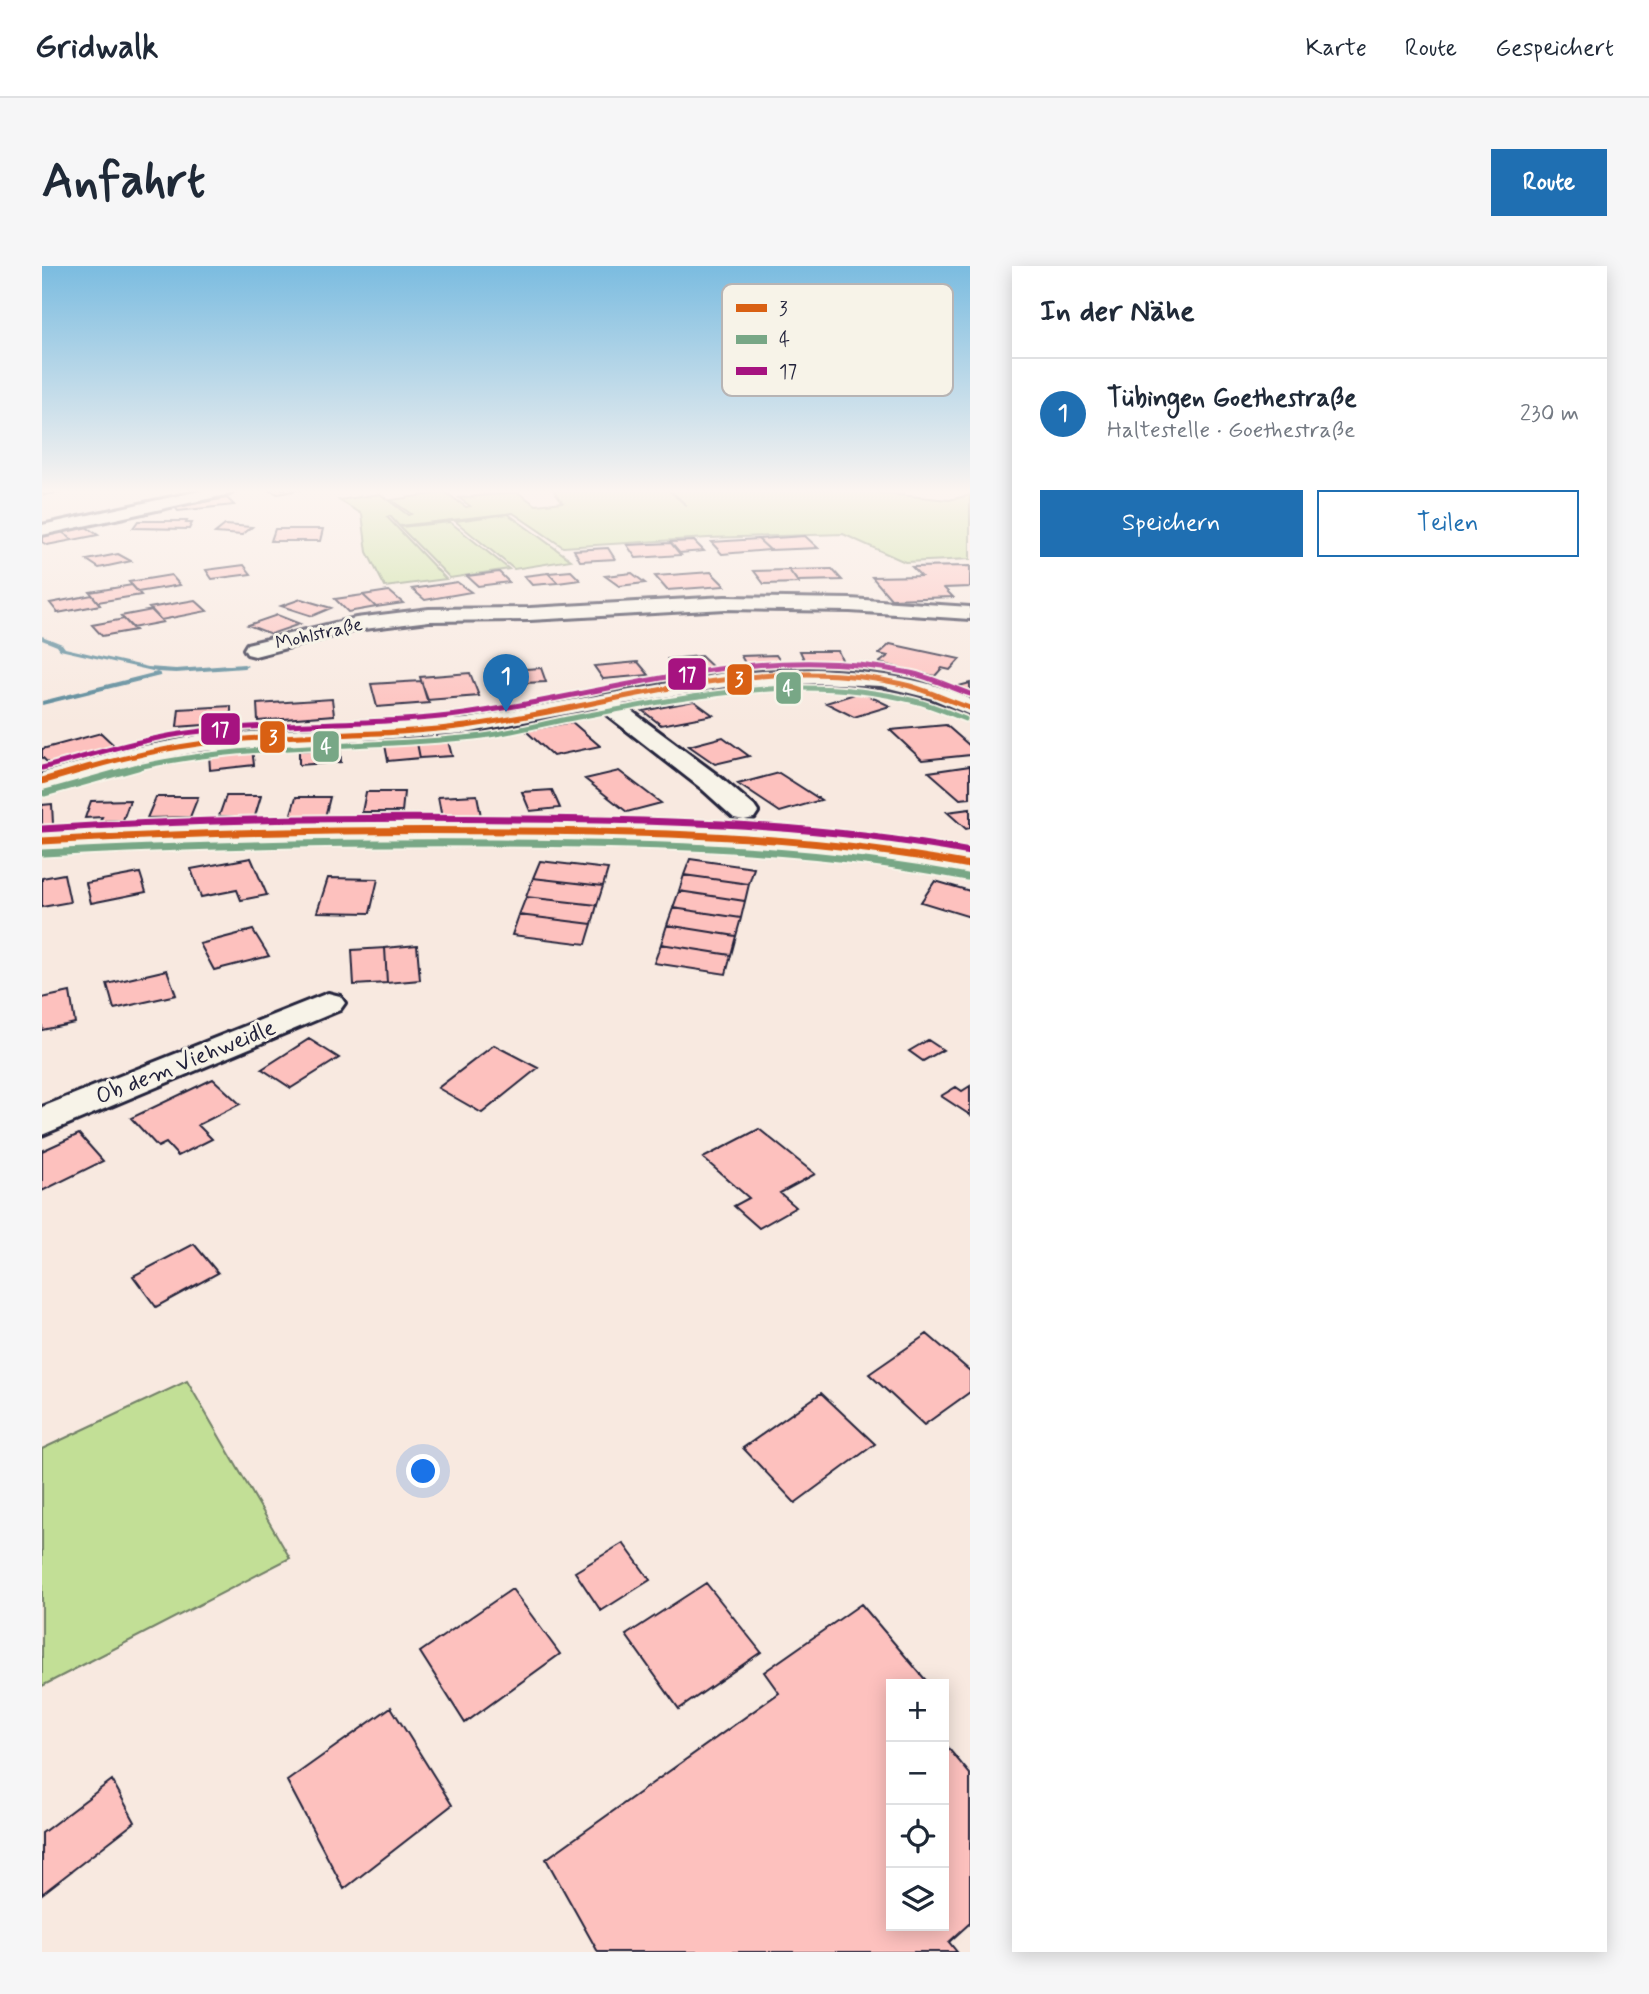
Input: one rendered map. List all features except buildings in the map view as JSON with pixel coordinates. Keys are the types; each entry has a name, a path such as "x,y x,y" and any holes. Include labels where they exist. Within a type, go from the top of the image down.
{"street":[{"name":"Mohlstraße","path":"255,649 369,622 429,615 530,614 725,603 850,605 970,612"},
{"path":"42,781 128,757 202,743 455,727 725,680 849,677 912,686 941,694 970,708"},
{"path":"603,701 712,783 744,812"},
{"path":"42,841 224,832 671,831 866,844 970,864"},
{"name":"Ob dem Viehweidle","path":"42,1122 328,1003"}],"green space":[{"path":"375,568 435,568 446,579 385,587"},
{"path":"440,568 509,569 450,578"},
{"path":"187,1381 290,1558 42,1686 42,1449"}],"waterway":[{"path":"42,638 60,645 62,649 148,669 176,671 244,666"},
{"path":"42,703 157,674"}],"transit line":[{"name":"17","path":"42,768 121,746 181,734 235,728 433,718 526,704 654,679 786,663 850,664 912,673 970,694"},
{"name":"3","path":"42,781 141,754 202,743 466,726 720,681 784,675 848,676 910,686 970,708"},
{"name":"4","path":"45,793 165,761 205,755 476,737 654,703 761,689 814,687 866,691 917,701 965,719"},
{"name":"17","path":"42,829 285,819 639,820 805,828 970,852"},
{"name":"3","path":"42,841 285,831 639,832 805,841 970,865"},
{"name":"4","path":"43,853 286,844 640,845 804,853 967,877"}],"place":[{"name":"Tübingen Goethestraße","path":"506,712"}]}
